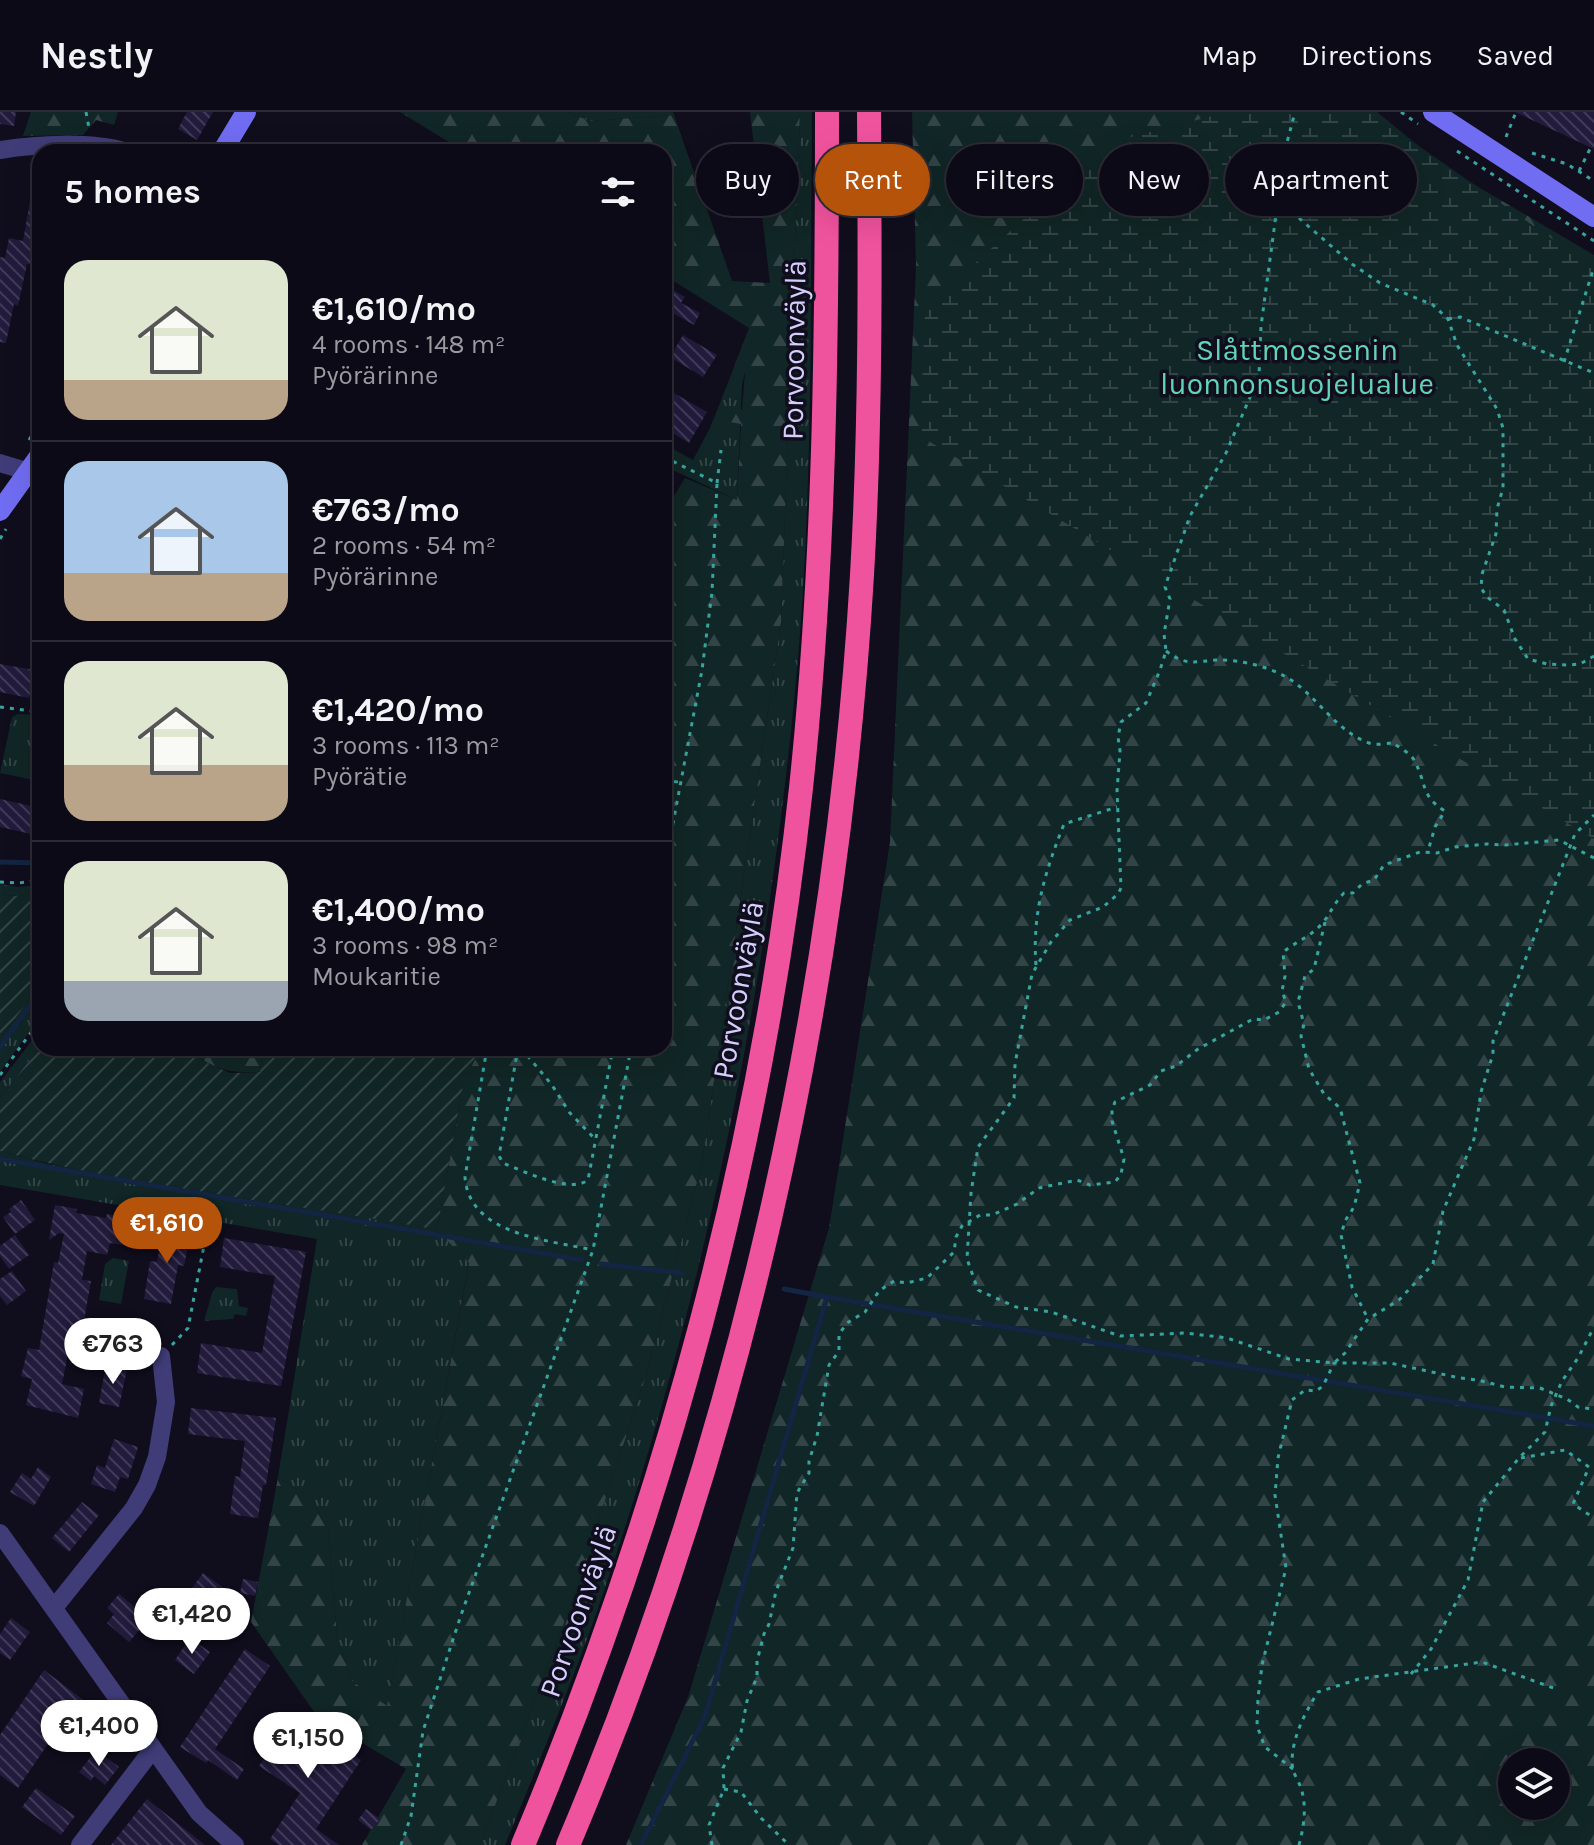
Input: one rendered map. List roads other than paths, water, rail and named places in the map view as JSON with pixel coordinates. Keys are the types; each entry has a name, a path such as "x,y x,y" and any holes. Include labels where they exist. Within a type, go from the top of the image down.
{"highway":[{"name":"Porvoonväylä","path":"523,1845 604,1639 647,1511 704,1314 762,1047 791,867 813,662 824,476 827,112"},
{"path":"568,1845 650,1630 721,1412 745,1327 782,1164 820,962 840,815 862,579 869,382 869,112"}],"main road":[{"path":"227,144 246,112"},
{"path":"1429,121 1594,217"},
{"path":"0,511 32,476"}],"street":[{"path":"0,150 32,148"},
{"path":"0,463 32,473"},
{"path":"54,1608 134,1508 147,1485 157,1457 166,1402 161,1356"},
{"path":"0,1533 199,1813 235,1845"},
{"path":"80,1845 153,1749"}],"waterway":[{"path":"0,862 32,863"},
{"path":"0,1047 32,1002"},
{"path":"0,1159 582,1260"},
{"path":"601,1264 682,1273"},
{"path":"641,1845 705,1716 827,1297 784,1289"},
{"path":"827,1297 1594,1426"}],"park label":[{"name":"Slåttmossenin luonnonsuojelualue","path":"1297,367"}]}
